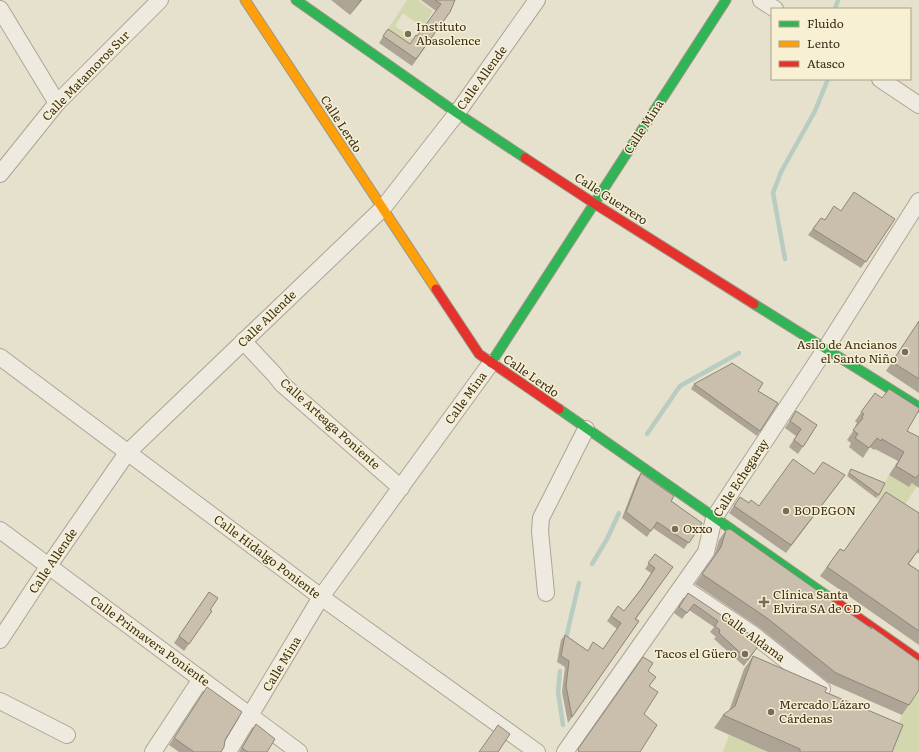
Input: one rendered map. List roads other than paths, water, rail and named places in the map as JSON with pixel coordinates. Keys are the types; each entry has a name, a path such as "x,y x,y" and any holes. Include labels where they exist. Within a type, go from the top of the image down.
{"street":[{"name":"Calle Matamoros Sur","path":"0,174 57,103 160,0"},
{"name":"Calle Lerdo","path":"245,0 479,354 919,660"},
{"name":"Calle Guerrero","path":"296,0 457,113 595,204 919,407"},
{"name":"Calle Allende","path":"0,640 48,567 128,453 382,208 457,113 537,0"},
{"name":"Calle Mina","path":"228,752 251,716 321,597 402,488 491,363 726,0"},
{"path":"761,0 773,8"},
{"path":"0,9 57,103"},
{"path":"882,80 919,105"},
{"name":"Calle Echegaray","path":"564,752 706,552 714,518 826,348 919,201"},
{"name":"Calle Arteaga Poniente","path":"243,342 282,384 402,488"},
{"name":"Calle Hidalgo Poniente","path":"0,357 321,597 537,752"},
{"path":"546,593 540,531 541,518 586,429"},
{"name":"Calle Primavera Poniente","path":"0,530 299,752"},
{"name":"Calle Aldama","path":"682,587 754,635 822,689"},
{"path":"153,752 201,679"},
{"path":"0,700 67,735"}],"waterway":[{"path":"835,8 838,0"},
{"path":"785,259 773,193 781,172 815,111 828,80"},
{"path":"647,434 680,386 739,353"},
{"path":"592,564 607,539 619,513"},
{"path":"566,638 579,583"},
{"path":"560,671 558,692 563,725"}],"place":[{"name":"Instituto Abasolence","path":"408,34"},
{"name":"Asilo de Ancianos el Santo Niño","path":"905,352"},
{"name":"BODEGON","path":"786,511"},
{"name":"Oxxo","path":"675,529"},
{"name":"Clínica Santa Elvira SA de CD","path":"764,602"},
{"name":"Tacos el Güero","path":"745,654"},
{"name":"Mercado Lázaro Cárdenas","path":"771,712"}]}
